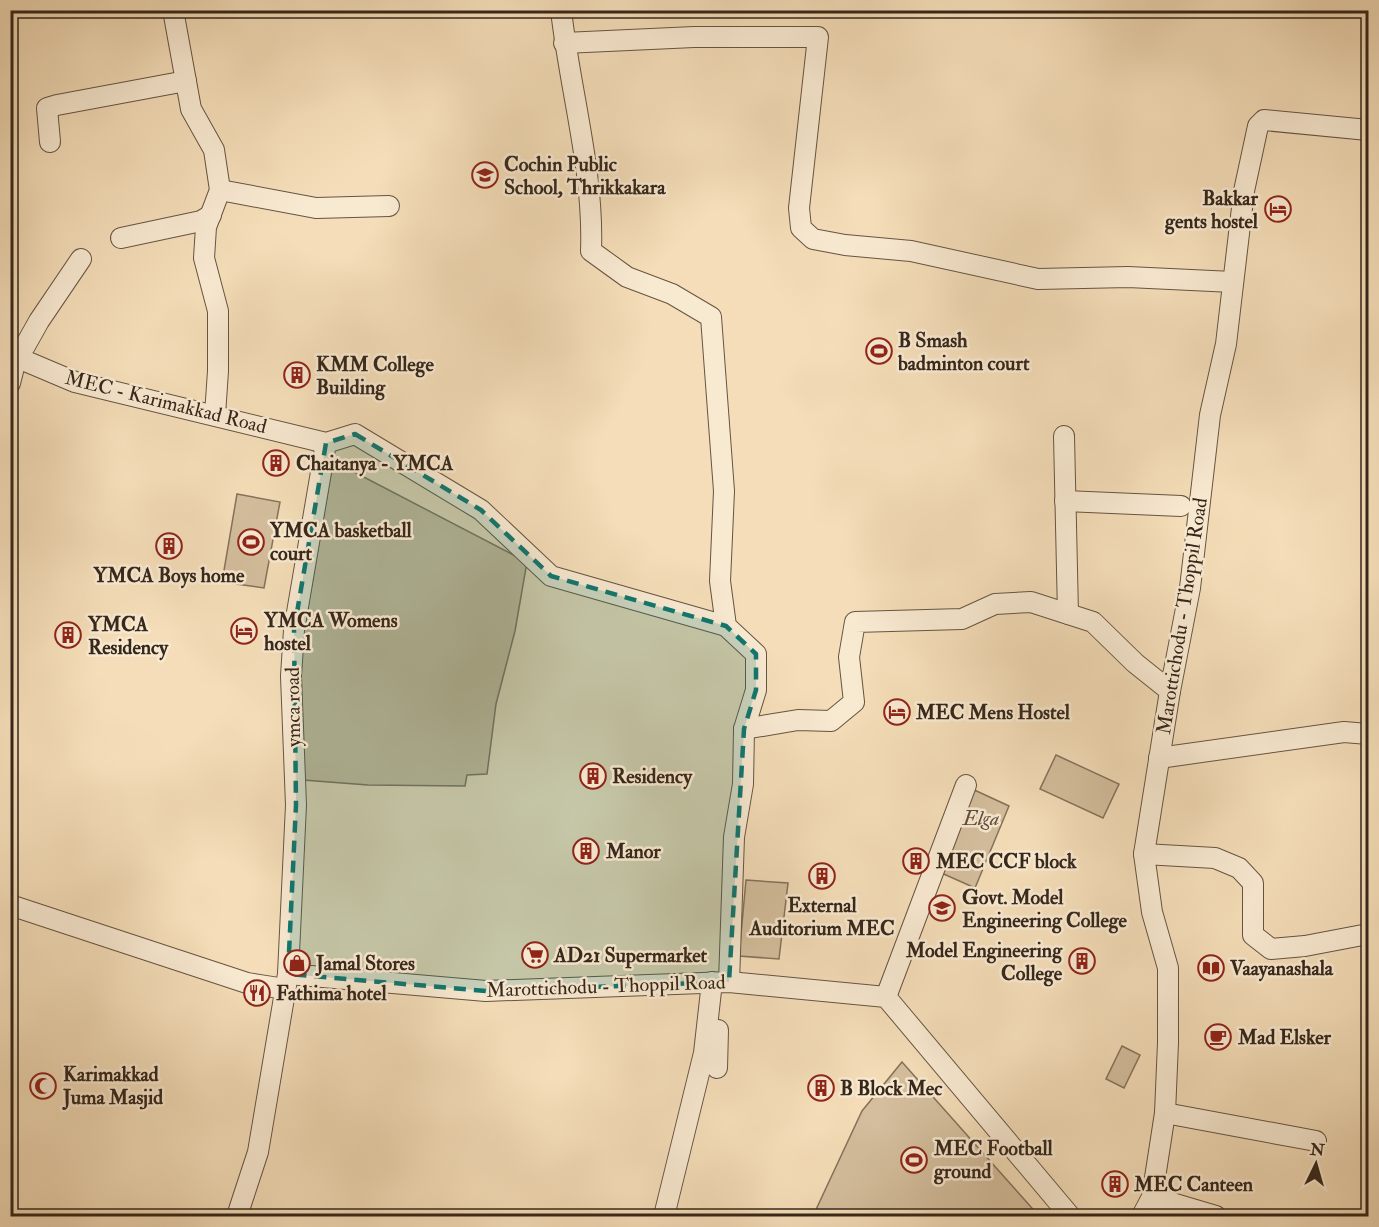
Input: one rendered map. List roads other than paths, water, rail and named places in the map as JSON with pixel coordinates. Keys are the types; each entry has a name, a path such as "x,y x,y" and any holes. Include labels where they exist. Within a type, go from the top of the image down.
{"street":[{"path":"173,10 191,110 214,150 220,190 206,227 204,258 218,311 215,416"},
{"path":"561,10 564,43 582,130 592,224 591,251 627,277 672,294 711,317 724,491 720,581 726,626"},
{"path":"564,43 694,37 818,37 799,208 801,228 813,239 845,245 911,251 1038,279 1128,277 1233,282"},
{"path":"50,142 47,108 186,81"},
{"name":"Marottichodu - Thoppil Road","path":"1142,1216 1152,1197 1165,1113 1168,1043 1168,968 1152,912 1144,854 1170,691 1190,588 1210,415 1226,345 1244,191 1258,126 1264,120 1368,130"},
{"path":"220,190 316,208 389,206"},
{"path":"121,238 201,220 211,215"},
{"path":"10,383 14,353 25,346 81,259"},
{"name":"MEC - Karimakkad Road","path":"14,353 23,360 75,382 326,443"},
{"path":"326,443 355,434 481,510 551,576 726,626 756,654 756,690 744,729 743,784 734,837 720,982 717,1068"},
{"path":"1064,436 1068,614"},
{"name":"ymca road","path":"287,981 296,804 291,676 294,630 326,443"},
{"path":"1065,501 1181,506"},
{"path":"744,729 798,720 831,721 854,702 849,657 855,622 962,619 995,604 1031,602 1093,622 1136,663 1170,691"},
{"path":"1159,758 1344,732 1368,734"},
{"path":"966,785 886,997 1070,1216"},
{"path":"1144,854 1215,858 1239,868 1252,882 1253,935 1270,949 1305,946 1368,934"},
{"name":"Marottichodu - Thoppil Road","path":"10,905 247,983 287,981 486,991 720,982 886,997"},
{"path":"237,1216 258,1152 287,981"},
{"path":"664,1216 720,982"},
{"path":"1165,1113 1316,1141"},
{"path":"1152,1197 1216,1216"}],"place":[{"name":"Cochin Public School, Thrikkakara","path":"485,175"},
{"name":"Bakkar gents hostel","path":"1278,209"},
{"name":"B Smash badminton court","path":"879,351"},
{"name":"KMM College Building","path":"297,375"},
{"name":"Chaitanya - YMCA","path":"276,463"},
{"name":"YMCA basketball court","path":"251,542"},
{"name":"YMCA Boys home","path":"169,546"},
{"name":"YMCA Womens hostel","path":"244,631"},
{"name":"YMCA Residency","path":"68,635"},
{"name":"MEC Mens Hostel","path":"897,712"},
{"name":"Residency","path":"593,776"},
{"name":"Manor","path":"586,851"},
{"name":"MEC CCF block","path":"916,861"},
{"name":"External Auditorium MEC","path":"822,876"},
{"name":"Govt. Model Engineering College","path":"942,908"},
{"name":"AD21 Supermarket","path":"535,955"},
{"name":"Model Engineering College","path":"1082,961"},
{"name":"Jamal Stores","path":"297,963"},
{"name":"Vaayanashala","path":"1211,968"},
{"name":"Fathima hotel","path":"257,993"},
{"name":"Mad Elsker","path":"1218,1037"},
{"name":"Karimakkad Juma Masjid","path":"43,1086"},
{"name":"B Block Mec","path":"821,1088"},
{"name":"MEC Football ground","path":"914,1160"},
{"name":"MEC Canteen","path":"1115,1184"}],"park label":[{"name":"Elga","path":"981,818"}]}
